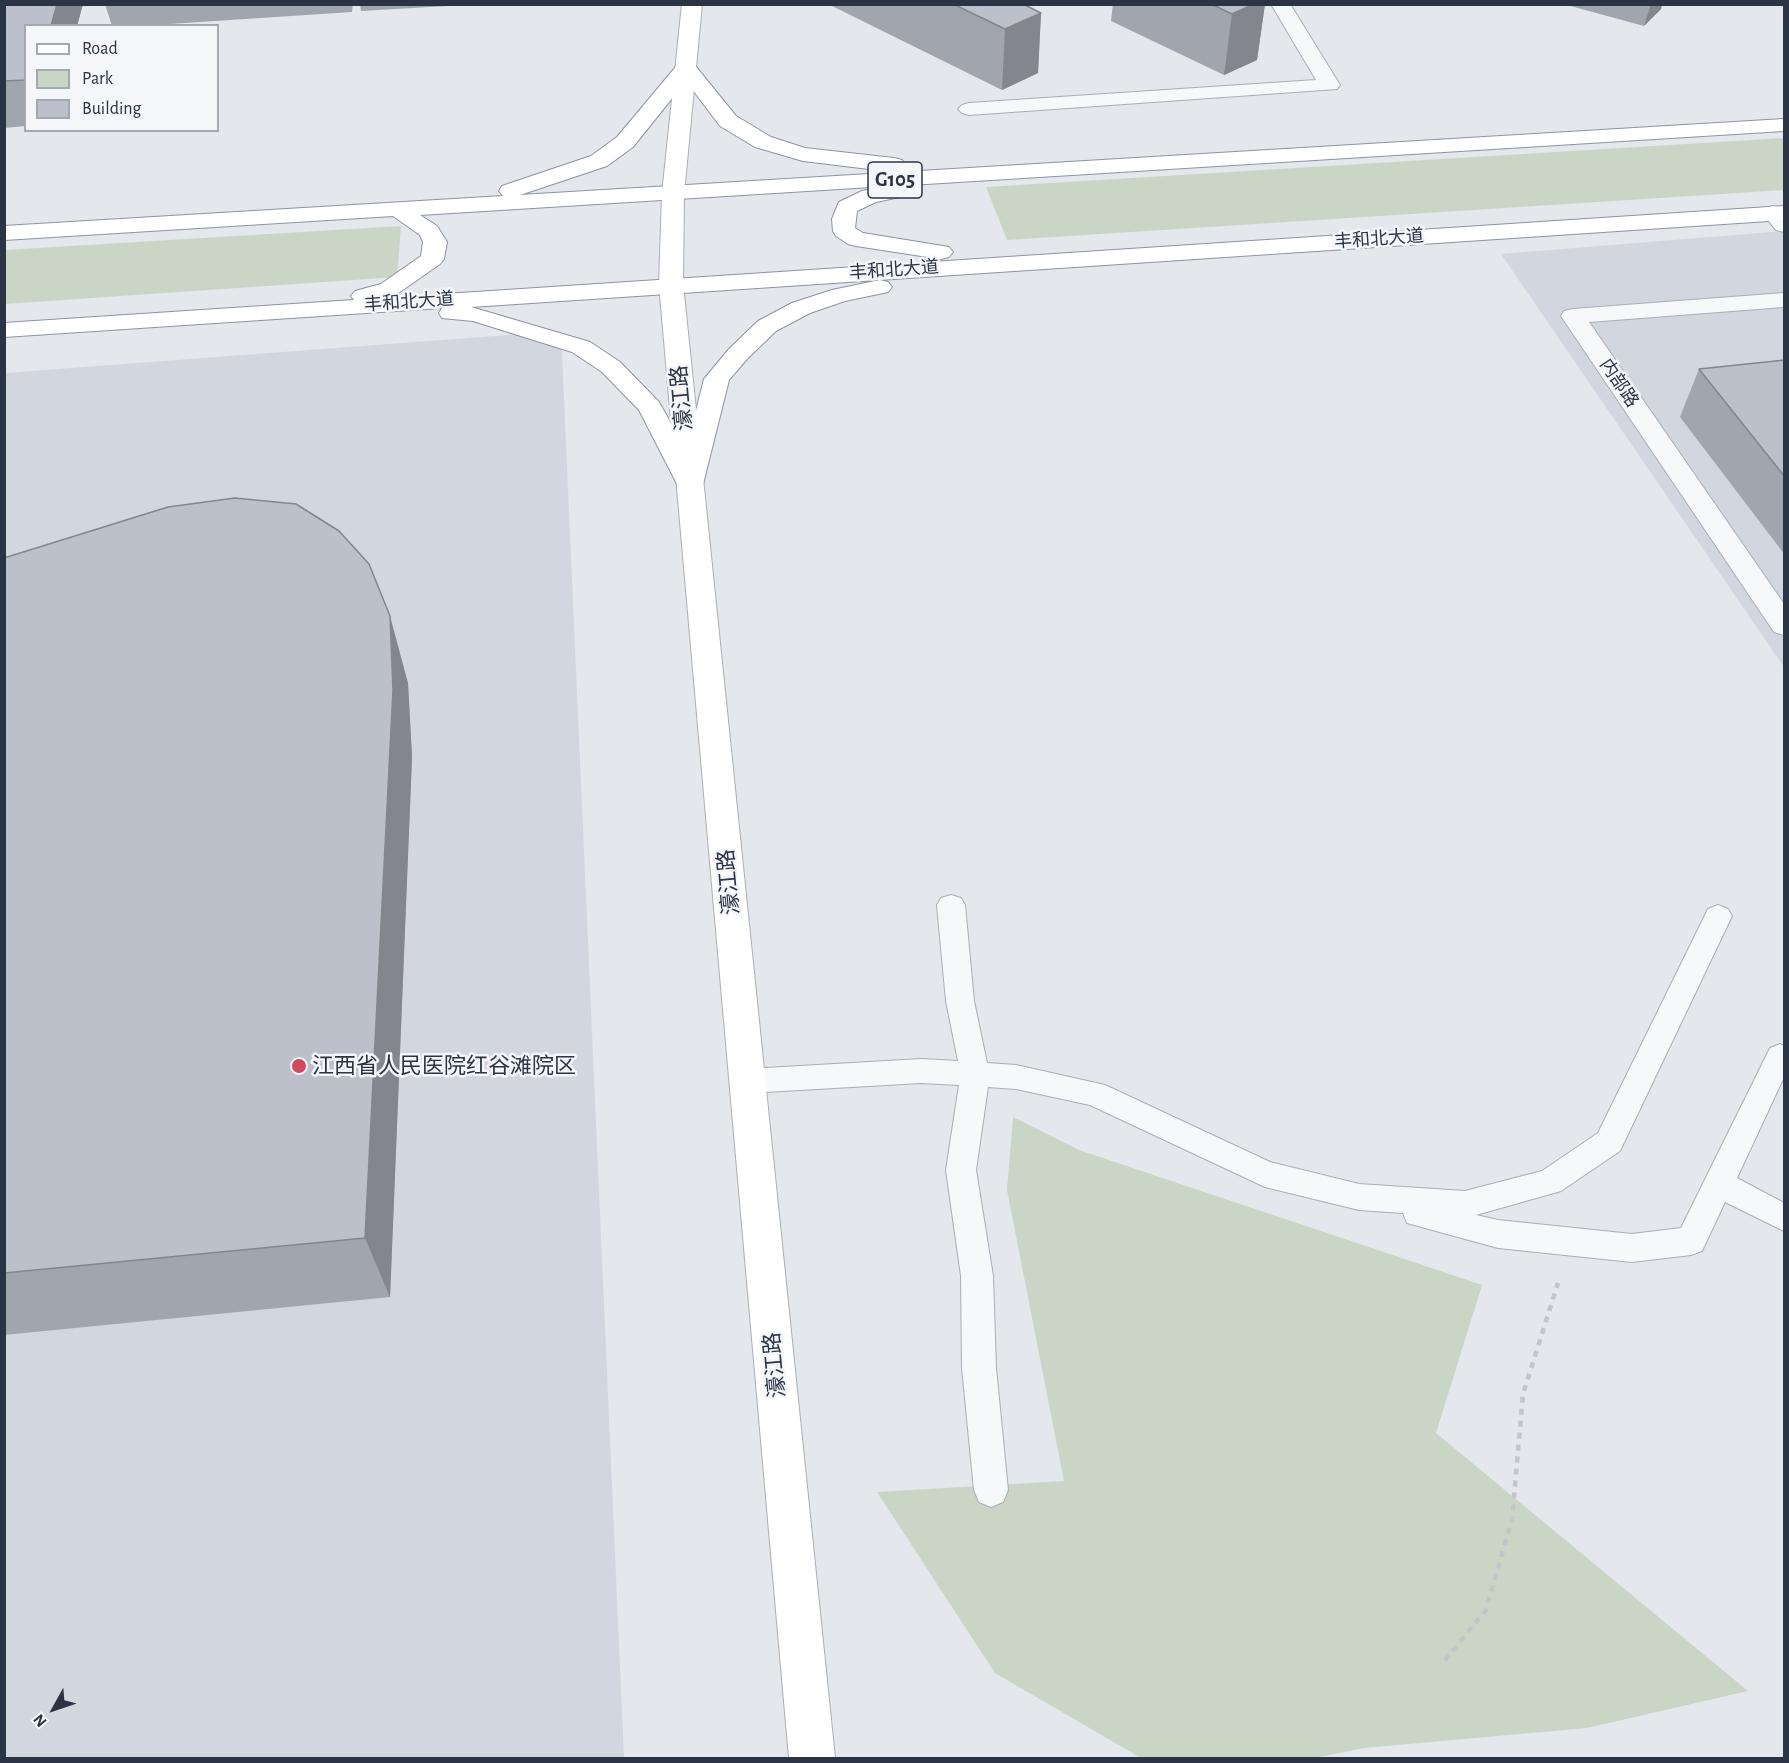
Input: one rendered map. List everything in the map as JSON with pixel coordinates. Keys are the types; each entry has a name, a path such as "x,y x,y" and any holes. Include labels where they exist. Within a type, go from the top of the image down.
{"main road":[{"name":"濠江路","path":"692,4 673,194 671,284 812,1758"},
{"path":"399,210 496,195 599,161 625,142 686,67 728,121 763,142 803,154 974,175"},
{"name":"G105","path":"4,233 673,194 1785,124"},
{"path":"974,175 870,196 847,207 843,219 844,231 856,239 884,245 1020,262"},
{"path":"308,309 389,289 432,259 435,243 429,231 399,210"},
{"name":"丰和北大道","path":"4,330 671,284 1781,217"},
{"path":"690,484 717,379 767,326 801,308 840,295 1020,262"},
{"path":"308,309 475,314 581,347 611,367 650,407 690,484"}],"street":[{"path":"969,109 1330,85 1280,4"},
{"name":"内部路","path":"1785,300 1573,316 1785,624"}],"lane":[{"path":"951,905 960,1001 975,1074 961,1170 977,1276 978,1368 991,1490"},
{"path":"1359,1197 1465,1204 1550,1182 1608,1143 1718,916"},
{"path":"748,1081 921,1071 1016,1077 1095,1094 1265,1174 1498,1234 1632,1248 1691,1241 1780,1056 1785,1059"},
{"path":"1719,1184 1785,1218"}],"path":[{"path":"1445,1660 1486,1610 1512,1519 1523,1394 1571,1242"}],"shaded area":[{"path":"1784,231 1784,667 1501,254"},
{"name":"江西省人民医院红谷滩院区","path":"561,331 624,1758 5,1758 5,373"}],"green space":[{"path":"1784,138 1784,190 1007,240 986,187"},
{"path":"401,226 397,277 5,304 5,250"},
{"path":"1013,1117 1079,1150 1482,1285 1436,1433 1748,1691 1587,1728 1364,1748 1315,1758 1141,1758 995,1673 877,1492 1064,1481 1007,1190"}],"building":[{"path":"4,4 57,4 52,24 24,24 24,80 4,81"},
{"path":"953,4 1023,4 1041,13 1005,29"},
{"path":"1211,4 1254,4 1232,14"},
{"path":"1785,360 1785,477 1699,369"},
{"path":"235,498 296,504 339,531 369,564 390,616 393,690 365,1238 4,1273 4,558 168,507"}],"place":[{"name":"江西省人民医院红谷滩院区","path":"299,1066"}]}
